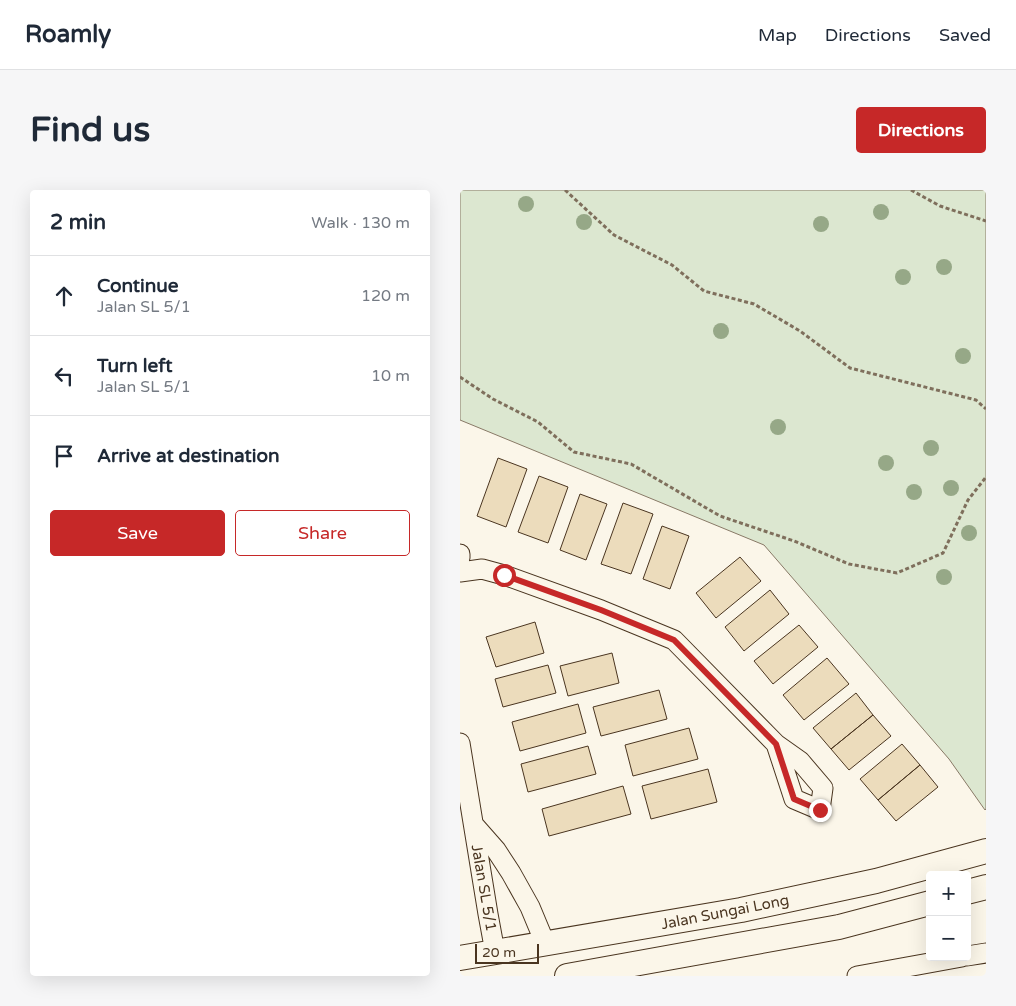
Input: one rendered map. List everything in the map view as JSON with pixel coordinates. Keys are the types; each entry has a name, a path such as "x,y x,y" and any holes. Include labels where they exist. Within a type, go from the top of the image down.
{"street":[{"path":"460,572 482,570 504,575 601,610 674,640 776,744"},
{"name":"Jalan SL 5/1","path":"460,743 495,952"},
{"name":"Jalan SL 5/1","path":"474,825 496,850 511,872 530,907 545,943"},
{"name":"Jalan Sungai Long","path":"460,958 761,906 876,881 986,851"},
{"path":"971,891 986,887"},
{"path":"567,976 839,927 926,904"},
{"path":"971,955 986,953"},
{"path":"857,976 940,961"}],"path":[{"path":"564,190 614,235 672,265 704,291 754,304 800,332 850,368 976,400 986,408"},
{"path":"911,190 940,206 986,221"},
{"path":"460,376 493,399 538,422 574,452 631,464 720,516 794,541 849,564 897,573 943,554 968,500 986,477"}],"green space":[{"path":"460,190 986,190 985,810 949,759 764,545 460,420"}],"building":[{"path":"498,458 527,469 506,527 477,516"},
{"path":"539,476 568,487 548,543 518,532"},
{"path":"580,494 607,504 586,560 560,550"},
{"path":"623,503 653,514 631,574 601,564"},
{"path":"662,526 689,536 670,589 643,579"},
{"path":"740,557 761,581 716,618 696,593"},
{"path":"770,590 789,614 744,651 725,627"},
{"path":"535,622 544,653 496,667 486,637"},
{"path":"799,625 818,647 773,684 754,661"},
{"path":"612,653 619,683 568,696 560,666"},
{"path":"827,658 849,684 804,720 783,695"},
{"path":"548,665 556,693 503,707 495,679"},
{"path":"659,690 667,719 601,736 593,707"},
{"path":"856,693 873,715 831,749 813,728"},
{"path":"578,704 586,733 520,751 512,722"},
{"path":"873,715 891,736 849,770 831,749"},
{"path":"689,728 698,759 633,776 625,745"},
{"path":"902,744 920,765 878,800 860,779"},
{"path":"588,746 596,774 528,792 521,764"},
{"path":"920,765 938,787 896,821 878,800"},
{"path":"708,769 717,802 651,819 642,786"},
{"path":"623,786 631,814 549,836 542,809"}],"route":[{"path":"504,575 601,610 674,640 776,744 794,799 820,810"}]}
